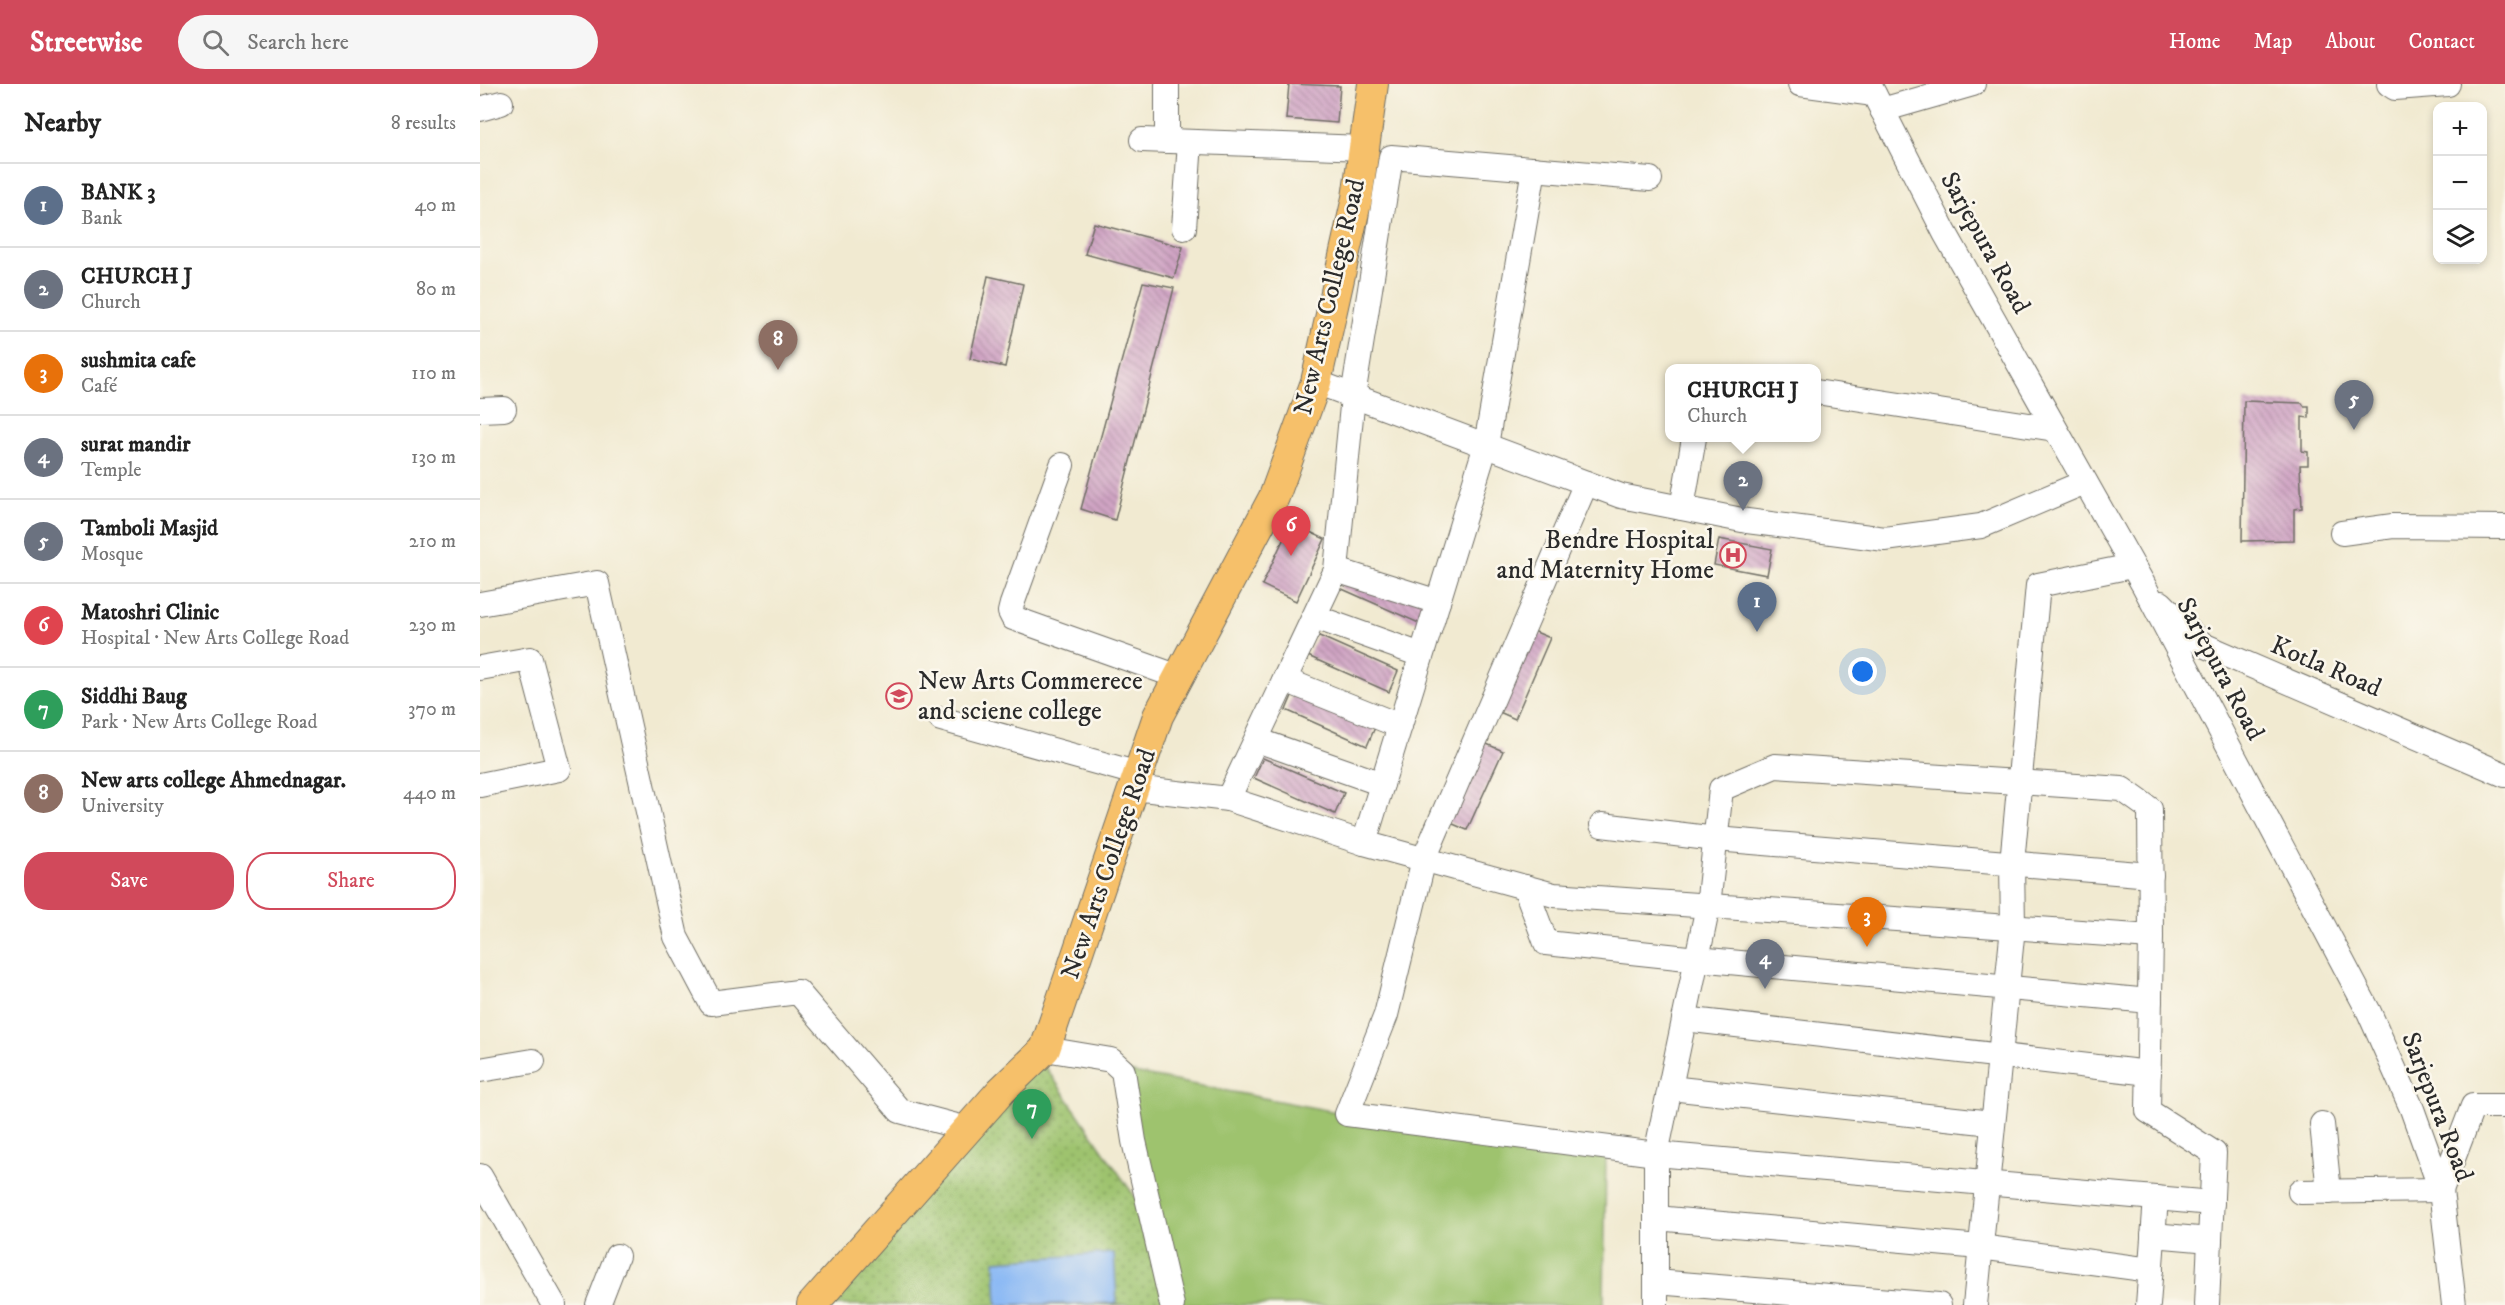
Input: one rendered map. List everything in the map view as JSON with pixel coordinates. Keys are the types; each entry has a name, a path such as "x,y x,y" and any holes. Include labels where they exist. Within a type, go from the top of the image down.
{"main road":[{"name":"New Arts College Road","path":"812,1305 1001,1091 1045,1049 1158,716 1274,497 1316,382 1357,198 1372,84"}],"street":[{"path":"1167,84 1178,141 1184,228"},
{"path":"1800,84 1875,96 1973,84"},
{"path":"2389,84 2395,88 2448,84"},
{"name":"Sarjepura Road","path":"1875,96 1945,233 2137,575 2369,1012 2412,1109 2441,1190 2454,1305"},
{"path":"1142,140 1364,148"},
{"path":"1228,799 1336,570 1353,396 1391,157 1650,179"},
{"path":"1364,843 1486,445 1534,169"},
{"path":"1316,382 1621,496 1747,521 1885,539 1981,526 2085,482"},
{"path":"1821,393 2055,429"},
{"path":"1682,508 1693,442"},
{"path":"1062,465 1012,604 1010,612 1013,618 1179,677"},
{"path":"1586,483 1424,859 1386,1015 1347,1114 1656,1154 2212,1203"},
{"path":"2342,533 2393,526 2505,527"},
{"path":"1336,570 1438,602"},
{"path":"1975,1305 1998,1056 2013,927 2012,863 2038,585 2137,575"},
{"name":"Kotla Road","path":"2137,575 2203,645 2505,775"},
{"path":"480,604 597,583 676,937 711,1003 798,992 900,1111 968,1129"},
{"path":"1315,617 1421,655"},
{"path":"480,668 530,659 559,769 480,785"},
{"path":"1285,680 1400,726"},
{"path":"941,719 1137,781 1228,799 1364,843 1554,895 2151,937"},
{"path":"1257,740 1382,784"},
{"path":"1939,1305 1656,1293 1656,1154 1708,906 1721,789 1775,766 2122,789 2150,809 2151,937 2148,1111 2214,1153 2206,1305"},
{"path":"1602,825 1716,839 2151,875"},
{"path":"1526,887 1546,943 2150,1000"},
{"path":"1684,1019 2149,1073"},
{"path":"1045,1049 1111,1060 1122,1071 1134,1141 1172,1305"},
{"path":"480,1070 533,1061"},
{"path":"1670,1088 1992,1123"},
{"path":"2300,1192 2441,1190 2473,1106 2505,1106"},
{"path":"2322,1124 2329,1191"},
{"path":"480,1176 554,1305"},
{"path":"2148,1305 2156,1198"},
{"path":"1656,1218 1980,1247 2151,1270"},
{"path":"2153,1235 2210,1240"},
{"path":"598,1305 617,1256"}],"green space":[{"path":"1038,1056 1153,1223 1166,1305 827,1305"},
{"path":"1123,1071 1347,1114 1606,1148 1604,1305 1173,1305"}],"water":[{"path":"1114,1253 1117,1303 997,1305 995,1261"}],"building":[{"path":"1289,84 1340,86 1337,123 1286,119"},
{"path":"1094,223 1183,247 1174,278 1085,254"},
{"path":"988,276 1023,284 1005,367 970,359"},
{"path":"1143,282 1174,288 1115,520 1081,509"},
{"path":"2244,401 2302,403 2304,406 2309,406 2309,418 2302,417 2302,451 2308,452 2308,465 2300,465 2302,508 2294,509 2294,540 2242,541"},
{"path":"1291,523 1325,539 1296,601 1262,585"},
{"path":"1719,539 1772,549 1767,575 1714,565"},
{"path":"1349,567 1431,603 1421,624 1340,588"},
{"path":"1531,630 1550,638 1515,719 1495,710"},
{"path":"1317,635 1398,671 1389,692 1308,656"},
{"path":"1295,689 1376,725 1367,746 1286,710"},
{"path":"1482,742 1503,751 1467,830 1446,821"},
{"path":"1263,758 1344,793 1335,814 1254,778"}],"place":[{"name":"New arts college Ahmednagar.","path":"778,370"},
{"name":"Tamboli Masjid","path":"2354,430"},
{"name":"CHURCH J","path":"1743,511"},
{"name":"Bendre Hospital and Maternity Home","path":"1733,555"},
{"name":"Matoshri Clinic","path":"1291,556"},
{"name":"BANK 3","path":"1757,632"},
{"name":"New Arts Commerece and sciene college","path":"899,696"},
{"name":"sushmita cafe","path":"1867,947"},
{"name":"surat mandir","path":"1765,989"},
{"name":"Siddhi Baug","path":"1032,1139"}]}
